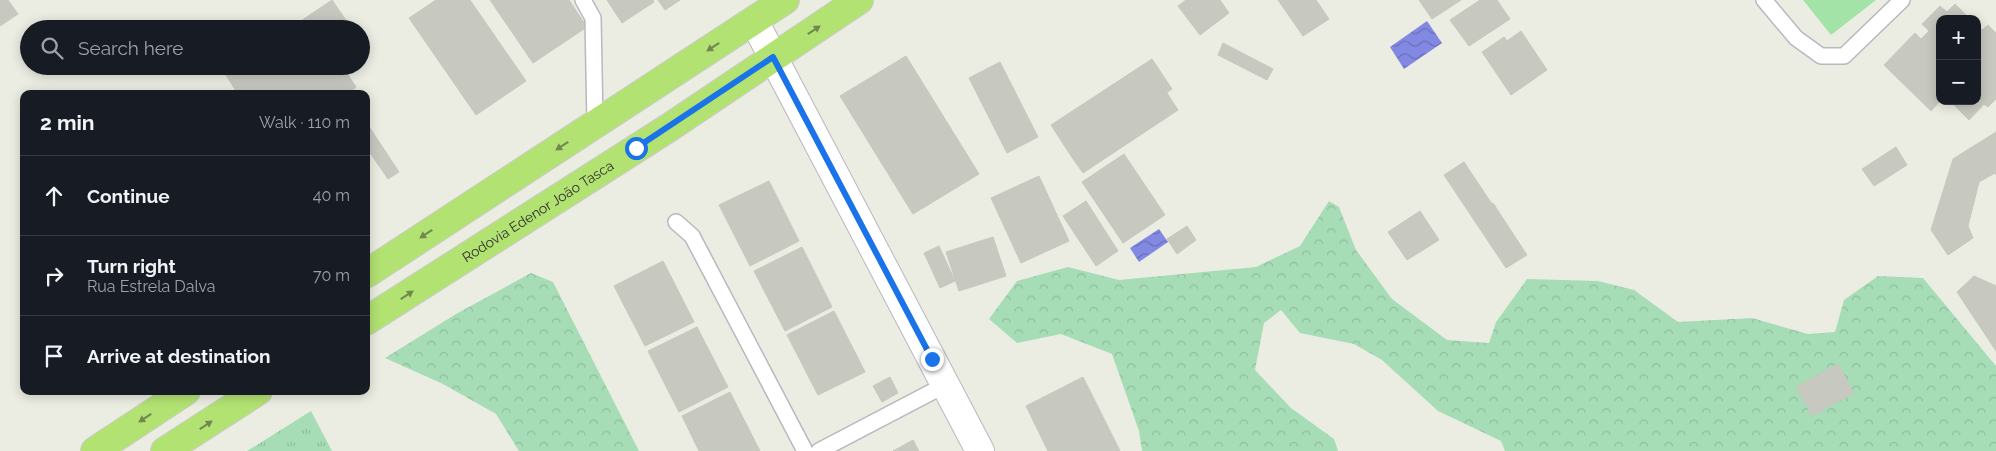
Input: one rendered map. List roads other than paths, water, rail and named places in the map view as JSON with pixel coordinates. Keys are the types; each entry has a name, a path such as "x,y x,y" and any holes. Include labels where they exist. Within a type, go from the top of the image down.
{"main road":[{"path":"370,271 785,0"},
{"name":"Rodovia Edenor João Tasca","path":"370,318 670,127 859,0"},
{"path":"94,451 180,395"},
{"path":"165,451 252,395"}],"street":[{"path":"754,21 980,451"}],"lane":[{"path":"583,0 593,18 595,124"},
{"path":"1764,0 1796,38 1821,56 1844,56 1902,0"},
{"path":"676,222 692,236 806,451"},
{"path":"819,451 946,385"}],"water":[{"path":"1427,21 1442,43 1404,69 1390,47"},
{"path":"1159,229 1168,242 1139,262 1130,248"}]}
